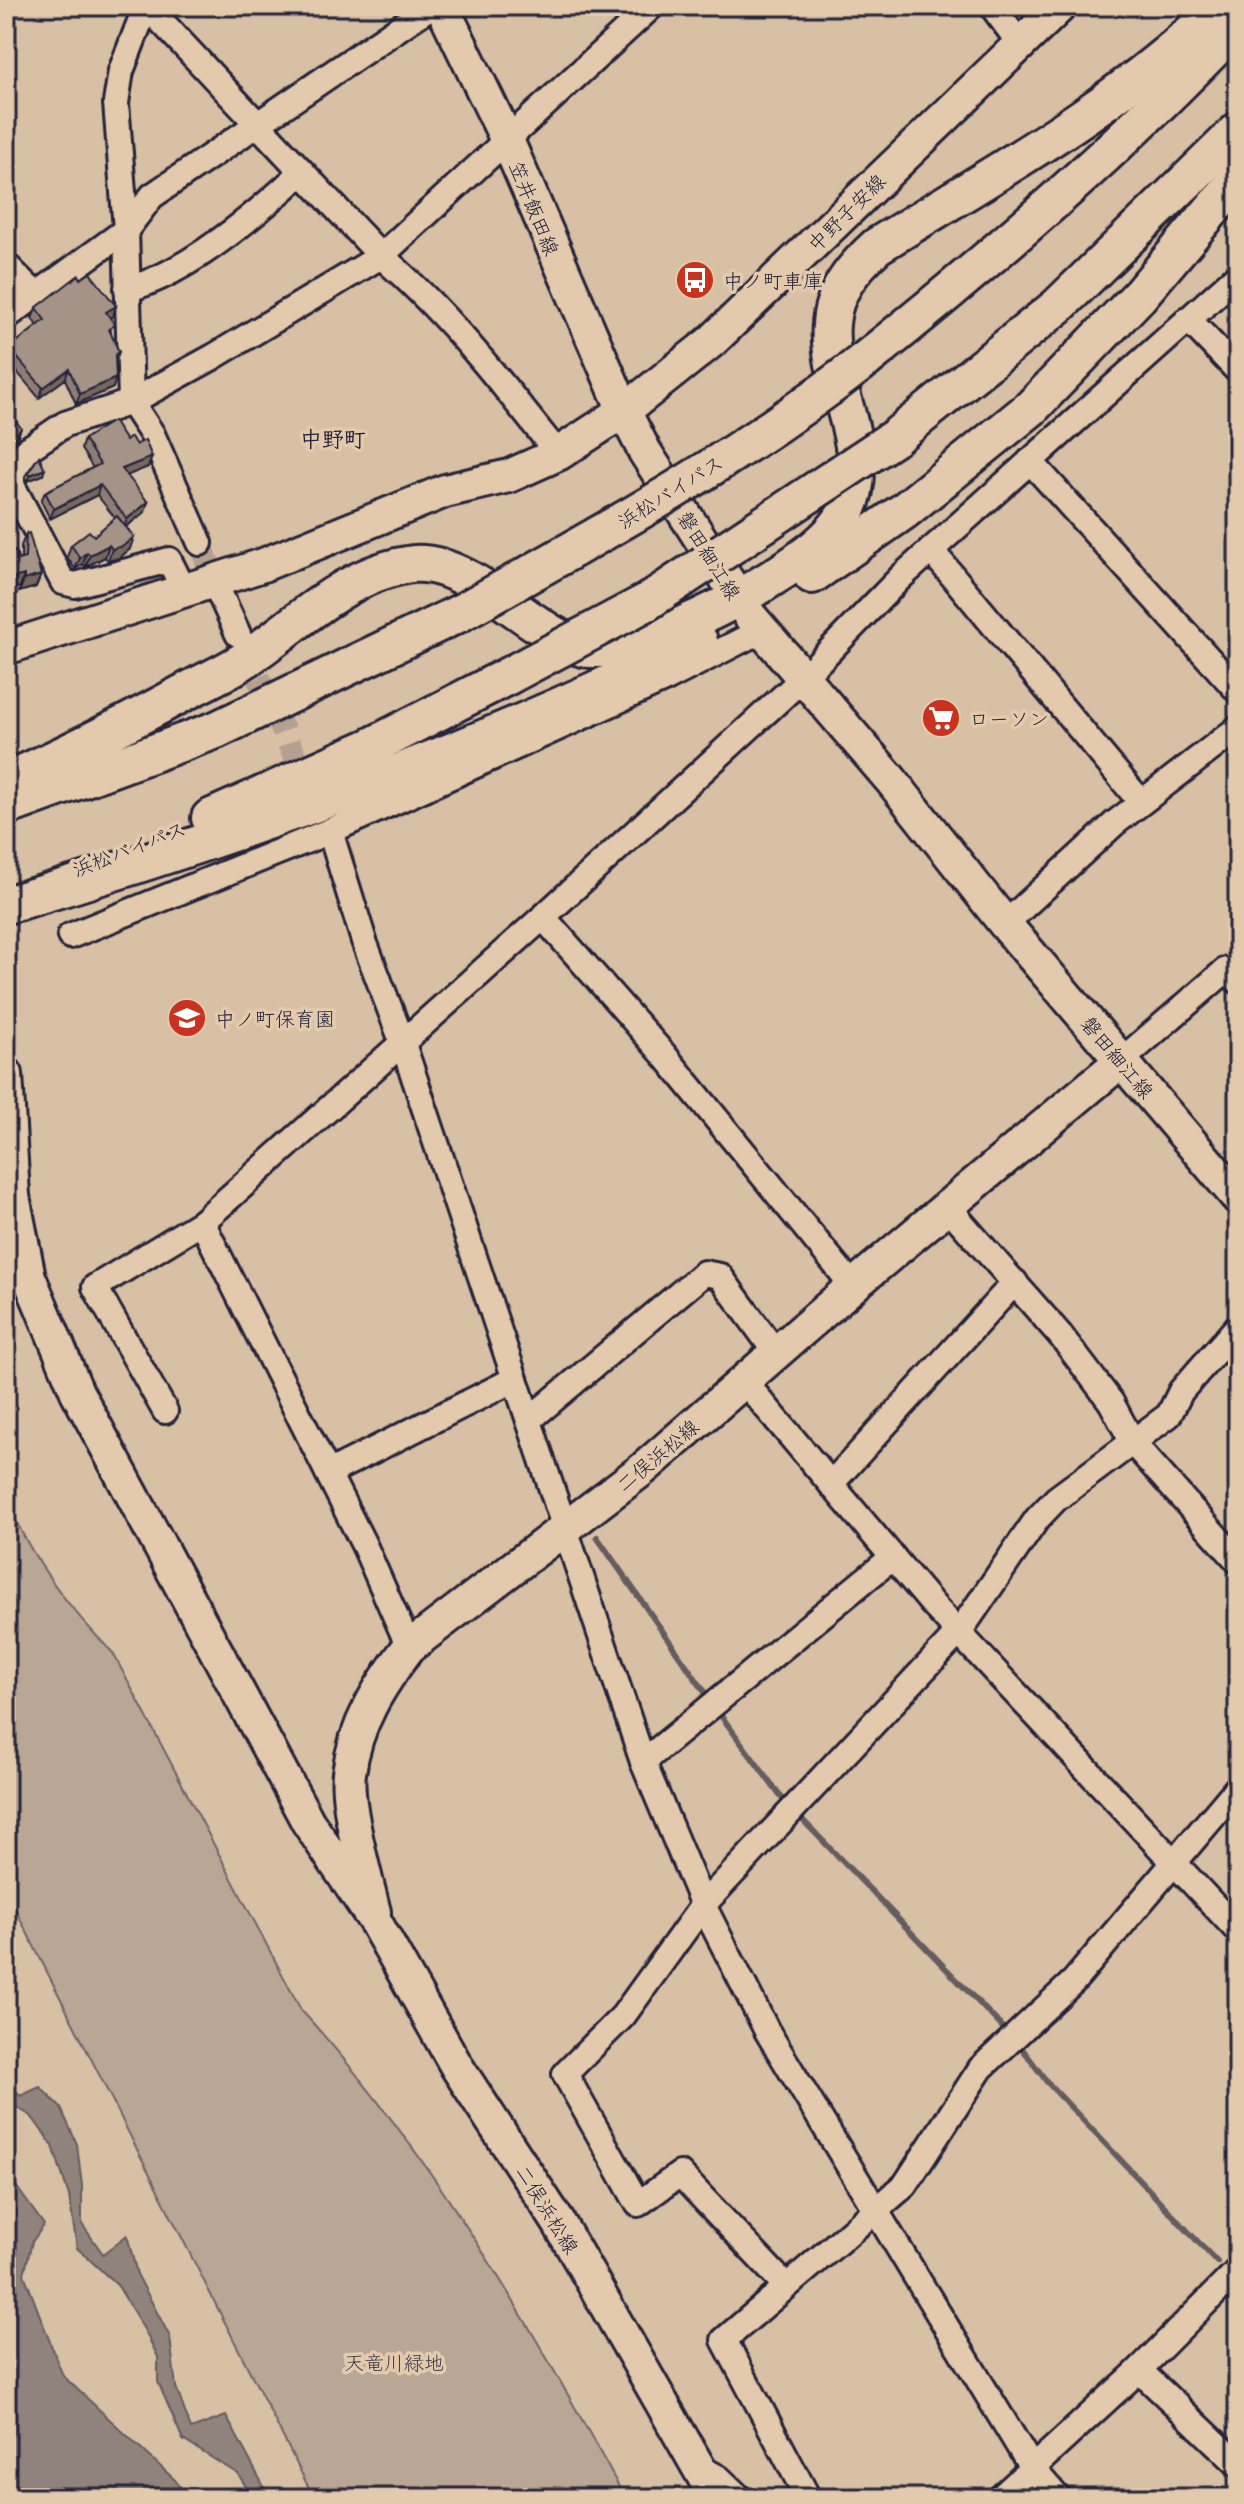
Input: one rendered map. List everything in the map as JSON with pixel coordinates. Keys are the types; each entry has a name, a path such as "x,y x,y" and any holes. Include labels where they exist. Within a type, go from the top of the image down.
{"highway":[{"path":"6,781 93,743 244,660 336,593 375,574 415,564 446,569 557,637 588,649 617,647 660,634 749,615 789,568 832,532 851,498 857,454 832,348 830,325 837,297 854,267 877,246 1071,124 1151,68 1220,6"},
{"name":"浜松バイパス","path":"6,807 216,730 460,613 602,534 818,397 1002,249 1183,82 1238,24"},
{"name":"浜松バイパス","path":"6,895 247,804 370,747 647,602 894,438 1058,306 1238,131"},
{"path":"6,905 289,816 357,790 599,688 749,615 904,511 1031,408 1140,295 1238,179"}],"main road":[{"name":"笠井飯田線","path":"442,6 507,140 624,411"},
{"name":"中野子安線","path":"624,411 712,341 787,272 856,200 1060,6"},
{"name":"磐田細江線","path":"624,411 645,452 749,615 891,780 1005,924 1238,1198"},
{"path":"6,648 263,565 445,491 509,476 558,454 624,411"},
{"name":"二俣浜松線","path":"376,1923 349,1776 360,1725 383,1682 409,1647 643,1469 853,1286 1121,1061"},
{"name":"二俣浜松線","path":"6,1074 13,1196 29,1277 77,1392 308,1822 376,1923 457,2067 559,2223 716,2498"}],"street":[{"path":"200,543 152,434 131,402 126,230 116,103 121,71 146,6 381,256 404,275 502,384 558,454"},
{"path":"6,317 126,230 152,196 431,6"},
{"path":"184,590 169,560 75,585 63,582 9,486 12,472 28,449 65,424 131,402 213,357 381,256 652,6"},
{"path":"992,6 1020,44"},
{"path":"127,289 146,285 249,222 302,172"},
{"path":"6,265 37,296"},
{"path":"165,1411 95,1287 202,1222 543,917 802,679 931,550 1238,275"},
{"path":"1188,319 1238,371"},
{"path":"1030,461 1238,691"},
{"path":"931,550 1141,802"},
{"path":"219,592 238,634"},
{"path":"70,936 330,831 668,678 749,615"},
{"path":"1005,924 1141,802 1238,728"},
{"path":"330,831 364,941 402,1041 643,1762 703,1905 767,2031 1032,2468 1058,2498"},
{"path":"543,917 666,1057 853,1286"},
{"path":"1121,1061 1226,970 1238,981"},
{"path":"947,1206 1015,1282 1111,1402 1133,1443 1238,1561"},
{"path":"202,1222 328,1473 409,1647"},
{"path":"529,1420 704,1273 720,1276 776,1353"},
{"path":"831,1484 1015,1282"},
{"path":"785,2285 680,2174 638,2204 565,2074 623,2016 703,1905 960,1631 1037,1519 1056,1499 1169,1415 1181,1391 1238,1326"},
{"path":"328,1473 515,1379"},
{"path":"744,1381 893,1557 1238,1931"},
{"path":"643,1762 893,1557"},
{"path":"808,2498 724,2340 905,2185 981,2068 1074,1981 1238,1787"},
{"path":"1000,2498 1139,2370 1238,2270"},
{"path":"1139,2370 1238,2464"},
{"path":"700,2467 719,2478 740,2498"}],"green space":[{"name":"天竜川緑地","path":"6,1499 27,1542 52,1582 113,1653 301,2010 349,2065 437,2182 517,2307 625,2498 314,2498 6,1891"}],"shaded area":[{"path":"6,2077 20,2096 40,2087 61,2108 77,2144 82,2224 103,2254 127,2235 137,2274 170,2337 176,2387 191,2429 226,2416 270,2498 253,2498 238,2474 183,2440 158,2382 158,2357 118,2286 77,2248 69,2196 53,2146 31,2116 6,2101"},
{"path":"6,2172 44,2225 32,2242 24,2274 63,2376 175,2480 189,2498 6,2498"}],"building":[{"path":"90,273 116,306 106,312 115,325 109,329 119,352 115,355 116,378 80,394 69,369 43,388 9,348 45,320 36,308 79,275 81,279"},
{"path":"8,410 21,428 6,449 6,412"},
{"path":"113,421 126,441 131,437 136,445 145,440 152,457 122,469 148,502 127,519 100,485 54,509 45,492 100,464 84,439"},
{"path":"39,456 45,469 30,475 29,471"},
{"path":"117,516 134,537 123,546 112,549 109,545 90,555 87,552 80,558 71,545 89,531 94,536"},
{"path":"29,533 41,575 24,580 24,575 6,580 6,550 7,554 16,551 18,560 25,558 26,534"}],"waterway":[{"path":"597,1537 709,1698"},
{"path":"719,1713 787,1805"},
{"path":"796,1813 1010,2035"},
{"path":"1018,2043 1047,2082 1217,2262"}],"tunnel":[{"path":"200,543 219,592"},
{"path":"243,645 330,831"}],"place":[{"name":"中ノ町車庫","path":"695,280"},
{"name":"ローソン","path":"941,718"},
{"name":"中ノ町保育園","path":"187,1018"}],"district":[{"name":"中野町","path":"333,437"}]}
